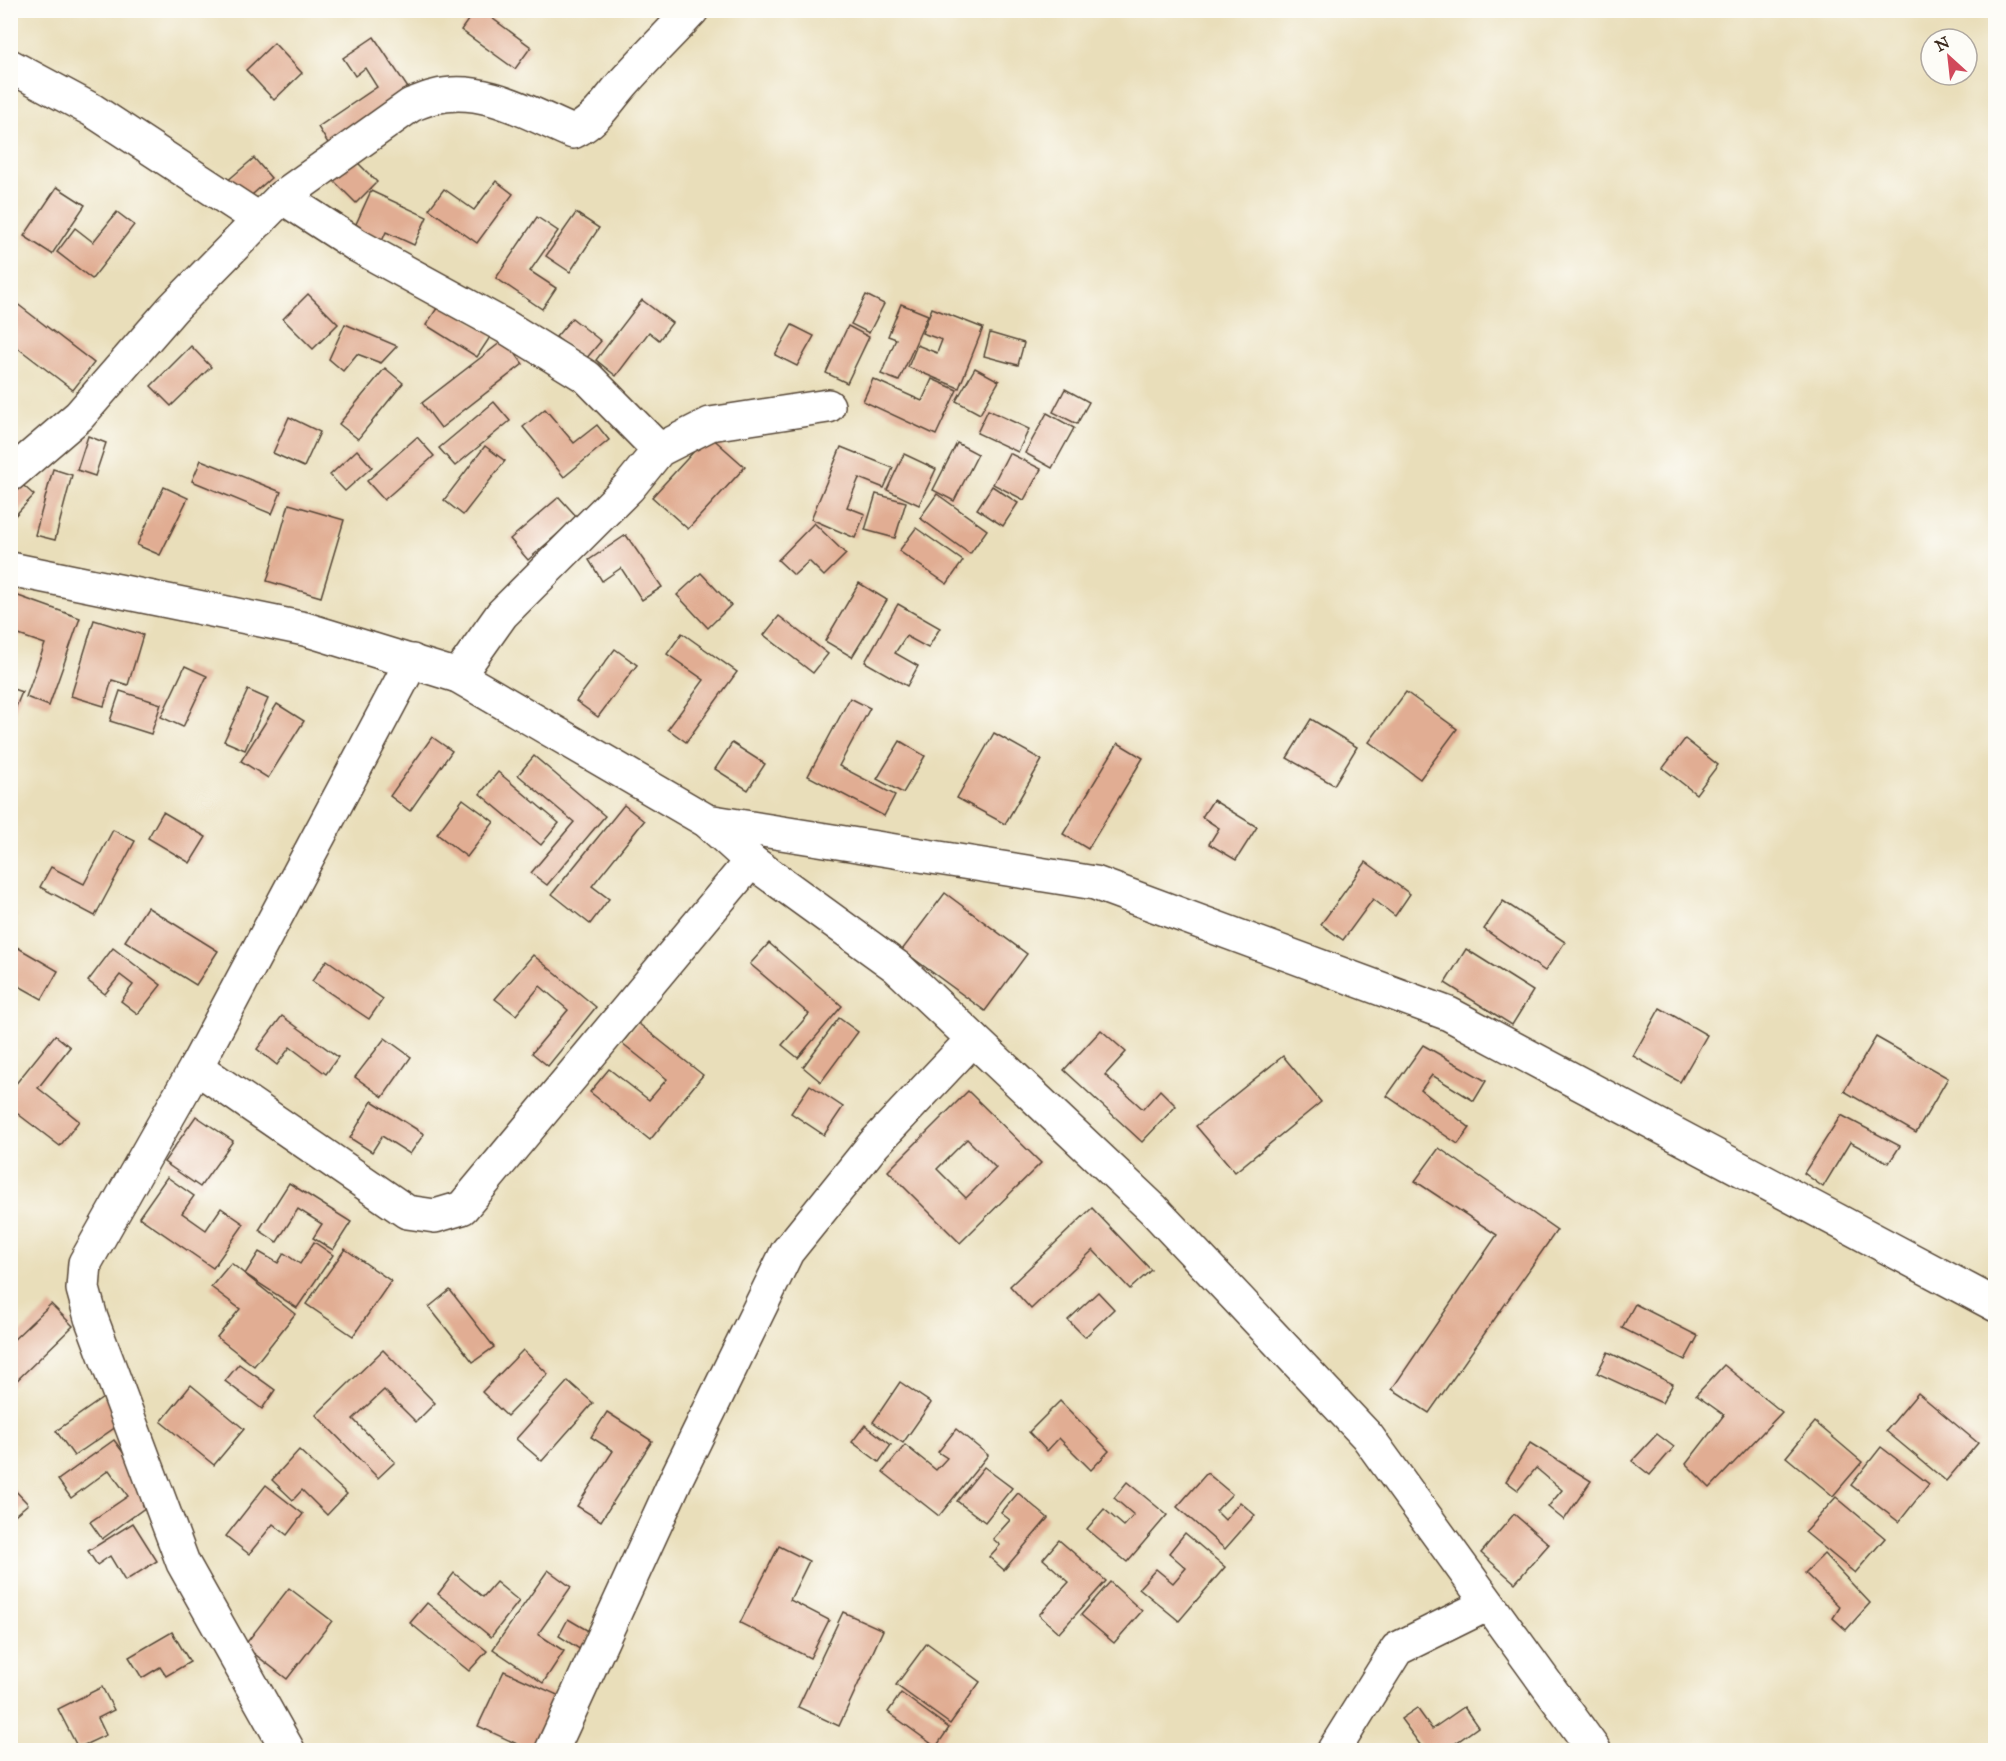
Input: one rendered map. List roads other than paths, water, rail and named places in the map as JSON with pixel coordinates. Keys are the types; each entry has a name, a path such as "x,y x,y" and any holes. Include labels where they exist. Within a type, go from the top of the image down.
{"street":[{"path":"10,475 79,416 173,308 282,197 411,105 435,96 461,94 492,98 573,132 579,130 596,117 625,81 692,10"},
{"path":"10,66 92,110 260,220"},
{"path":"282,197 358,246 506,327 587,377 659,450"},
{"path":"458,676 502,614 629,487 659,450 710,424 828,406"},
{"path":"10,569 305,629 458,676 707,821 751,861 897,967 1153,1209 1367,1436 1594,1750"},
{"path":"288,1750 183,1563 82,1289 85,1263 196,1067 412,661"},
{"path":"707,821 1095,883 1449,1014 1995,1305"},
{"path":"196,1067 406,1212 435,1216 462,1208 751,861"},
{"path":"552,1750 677,1477 787,1252 874,1144 973,1039"},
{"path":"1334,1750 1397,1649 1488,1604"}]}
